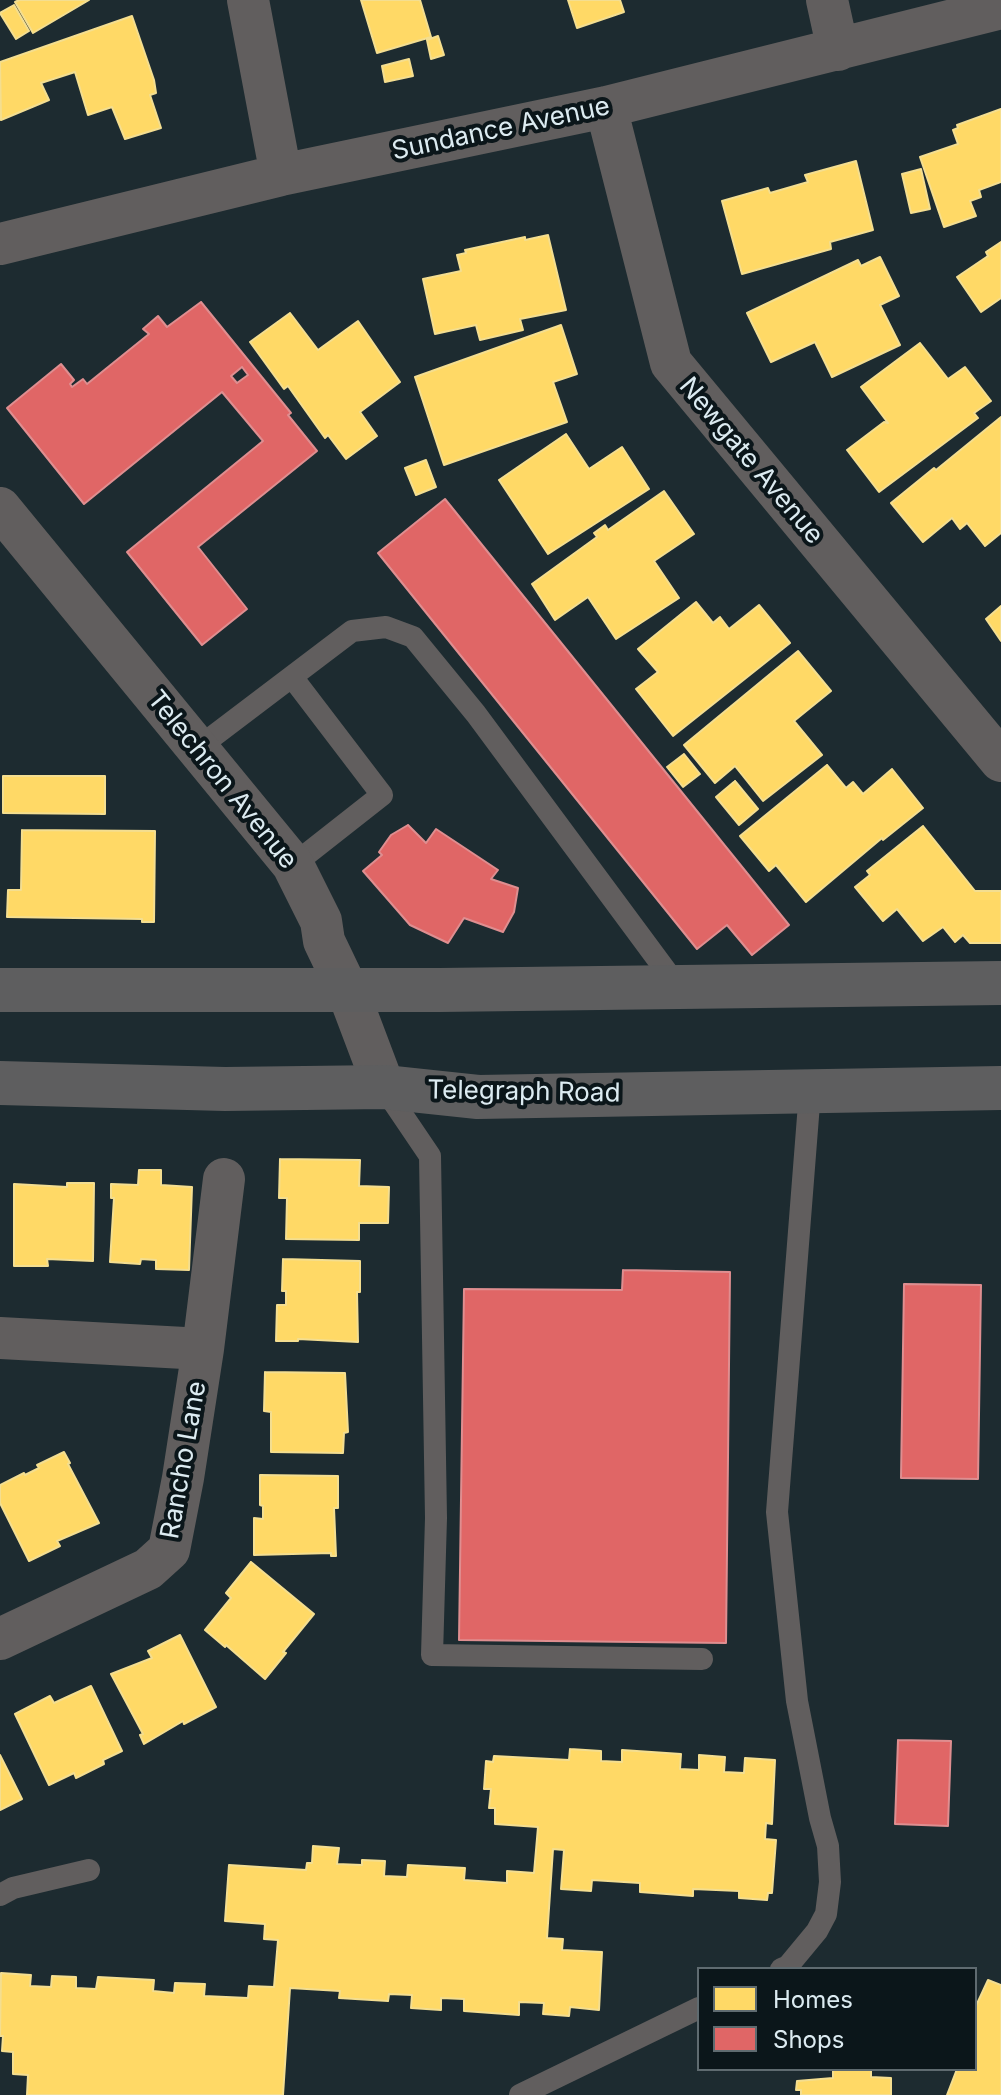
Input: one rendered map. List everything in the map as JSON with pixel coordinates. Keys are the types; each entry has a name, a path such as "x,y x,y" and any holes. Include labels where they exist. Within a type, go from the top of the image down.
{"main road":[{"path":"0,990 1001,983"},
{"name":"Telegraph Road","path":"0,1083 225,1089 384,1087 478,1097 1001,1088"}],"street":[{"path":"248,0 281,175"},
{"path":"827,0 838,50"},
{"name":"Sundance Avenue","path":"0,244 281,175 606,107 1001,8"},
{"name":"Newgate Avenue","path":"606,107 671,363 1001,761"},
{"name":"Telechron Avenue","path":"0,508 293,865 321,921 324,941 347,989 384,1087"},
{"name":"Rancho Lane","path":"0,1639 148,1569 169,1550 203,1349 224,1179"},
{"path":"0,1338 203,1349"}],"lane":[{"path":"199,747 352,631 386,627 413,637 476,714 678,987"},
{"path":"292,677 382,795 293,865"},
{"path":"384,1087 430,1156 436,1518 432,1655 702,1659"},
{"path":"786,1967 817,1931 826,1914 830,1882 828,1846 797,1701 777,1512 810,1091"},
{"path":"0,1895 13,1888 89,1870"},
{"path":"520,2095 697,2009"}],"building: Homes":[{"path":"89,0 33,33 15,2"},
{"path":"361,0 420,0 431,37 377,53"},
{"path":"568,0 620,0 624,12 577,28"},
{"path":"14,5 29,31 16,39 0,13"},
{"path":"132,16 154,80 156,93 150,95 161,128 125,139 112,107 88,115 75,72 41,83 49,100 1,120 0,62"},
{"path":"438,36 444,55 431,59 427,40"},
{"path":"409,59 413,76 385,82 382,66"},
{"path":"1001,109 1001,182 979,190 981,197 970,201 976,216 944,227 920,157 958,144 953,130 958,128 957,125"},
{"path":"856,161 873,230 830,242 831,249 742,274 722,201 768,188 770,193 808,182 805,175"},
{"path":"921,169 930,209 911,213 902,174"},
{"path":"548,235 566,310 520,319 523,330 480,340 476,325 435,334 423,279 461,271 457,255 466,253 465,250"},
{"path":"1001,242 1001,298 981,312 957,277 988,256 986,252"},
{"path":"880,257 899,296 880,305 900,345 832,377 815,342 771,362 747,313 858,260 861,266"},
{"path":"290,313 318,350 358,321 400,382 360,412 377,436 346,459 328,435 325,438 288,386 284,389 250,342"},
{"path":"561,325 577,374 553,382 567,422 444,465 415,377"},
{"path":"920,343 948,379 965,367 991,401 974,413 978,418 879,492 847,450 884,422 888,423 861,387"},
{"path":"1001,417 1001,533 985,546 967,523 960,529 952,518 923,542 891,503"},
{"path":"566,434 589,469 622,447 649,489 548,554 499,480"},
{"path":"426,460 436,487 416,495 405,468"},
{"path":"664,491 694,534 654,561 679,598 616,639 588,597 555,620 532,584 597,537 594,533 605,525 608,530"},
{"path":"696,602 713,623 720,617 729,629 759,605 790,643 673,736 636,689 658,672 638,649"},
{"path":"1001,606 1001,641 986,619"},
{"path":"798,651 831,691 794,721 822,755 763,801 735,766 715,783 684,745"},
{"path":"684,754 700,774 683,787 667,767"},
{"path":"827,765 846,788 853,782 863,794 892,769 923,808 806,902 776,865 769,871 740,836"},
{"path":"3,776 105,776 105,814 3,813"},
{"path":"735,781 758,809 739,825 716,797"},
{"path":"923,826 975,891 1001,891 1001,943 970,943 963,935 955,942 943,927 923,941 897,909 883,921 855,887 870,875 867,871"},
{"path":"22,830 155,831 154,922 142,922 142,919 7,917 8,890 21,890"},
{"path":"280,1159 360,1160 359,1186 389,1187 388,1223 359,1223 359,1240 286,1239 287,1198 279,1198"},
{"path":"139,1170 161,1170 161,1185 192,1187 189,1270 156,1269 156,1260 141,1259 140,1264 110,1262 114,1198 111,1198 111,1184 138,1185"},
{"path":"67,1183 94,1183 93,1261 47,1259 48,1266 14,1266 14,1184 67,1187"},
{"path":"283,1259 360,1261 358,1342 276,1341 277,1305 286,1305 286,1291 282,1291"},
{"path":"265,1372 345,1373 348,1432 344,1433 343,1453 271,1452 271,1412 264,1411"},
{"path":"64,1452 99,1523 57,1541 60,1546 29,1561 0,1503 0,1485 39,1468 37,1465"},
{"path":"260,1475 338,1476 338,1508 334,1508 336,1556 331,1556 331,1553 254,1555 254,1518 263,1519"},
{"path":"251,1562 314,1614 265,1679 205,1630 231,1598 226,1593"},
{"path":"180,1635 216,1707 184,1724 183,1721 144,1744 140,1735 143,1734 111,1674 152,1658 148,1651"},
{"path":"91,1686 122,1751 76,1778 74,1773 49,1785 15,1714 50,1696 54,1703"},
{"path":"570,1749 601,1751 601,1761 622,1762 622,1750 681,1754 680,1769 699,1770 699,1755 725,1757 724,1772 744,1773 745,1758 775,1760 772,1824 766,1823 765,1839 776,1840 772,1893 768,1893 767,1900 739,1898 739,1891 693,1889 693,1896 640,1892 640,1883 592,1880 591,1891 561,1889 564,1850 553,1849 547,1938 563,1939 562,1950 602,1952 599,2010 570,2007 569,2016 543,2014 544,2003 519,2002 519,2015 464,2011 464,1999 441,1998 441,2010 411,2008 412,1995 389,1994 388,2001 339,1998 340,1991 290,1988 283,2095 27,2095 28,2075 13,2074 13,2052 2,2051 3,2036 0,2036 1,1973 31,1975 30,1986 51,1987 52,1976 76,1977 76,1988 96,1989 98,1977 154,1980 153,1991 174,1993 175,1983 205,1984 204,1996 248,1998 249,1986 274,1987 278,1940 264,1939 265,1924 225,1921 229,1865 306,1870 307,1863 312,1863 313,1846 339,1848 337,1864 362,1865 362,1860 385,1861 384,1876 407,1877 408,1865 465,1868 464,1880 507,1883 507,1871 534,1873 538,1827 495,1824 495,1808 489,1808 491,1789 484,1789 486,1761 493,1762 494,1756 569,1760"},
{"path":"0,1755 22,1799 0,1810"},
{"path":"988,1980 1001,1985 1001,2095 947,2095 956,2071 977,2071 977,2004"},
{"path":"833,2071 871,2071 871,2077 891,2078 891,2095 801,2095 801,2090 796,2090 797,2081 833,2078"}],"building: Shops":[{"path":"201,302 291,413 288,415 317,451 198,547 247,609 202,645 127,552 263,441 222,392 84,504 7,408 61,364 74,380 70,384 72,387 83,379 87,384 149,334 143,329 158,316 167,327","holes":["242,367 248,375 237,383 231,376"]},
{"path":"445,499 789,925 752,955 727,925 697,949 378,553"},
{"path":"408,825 426,843 436,829 498,870 491,879 518,888 514,912 503,932 464,918 448,943 410,925 363,871 382,855 379,852 391,835"},
{"path":"623,1270 730,1272 726,1643 459,1640 464,1289 622,1290"},
{"path":"904,1284 981,1285 978,1479 901,1478"},
{"path":"898,1740 951,1741 948,1826 895,1824"}]}
